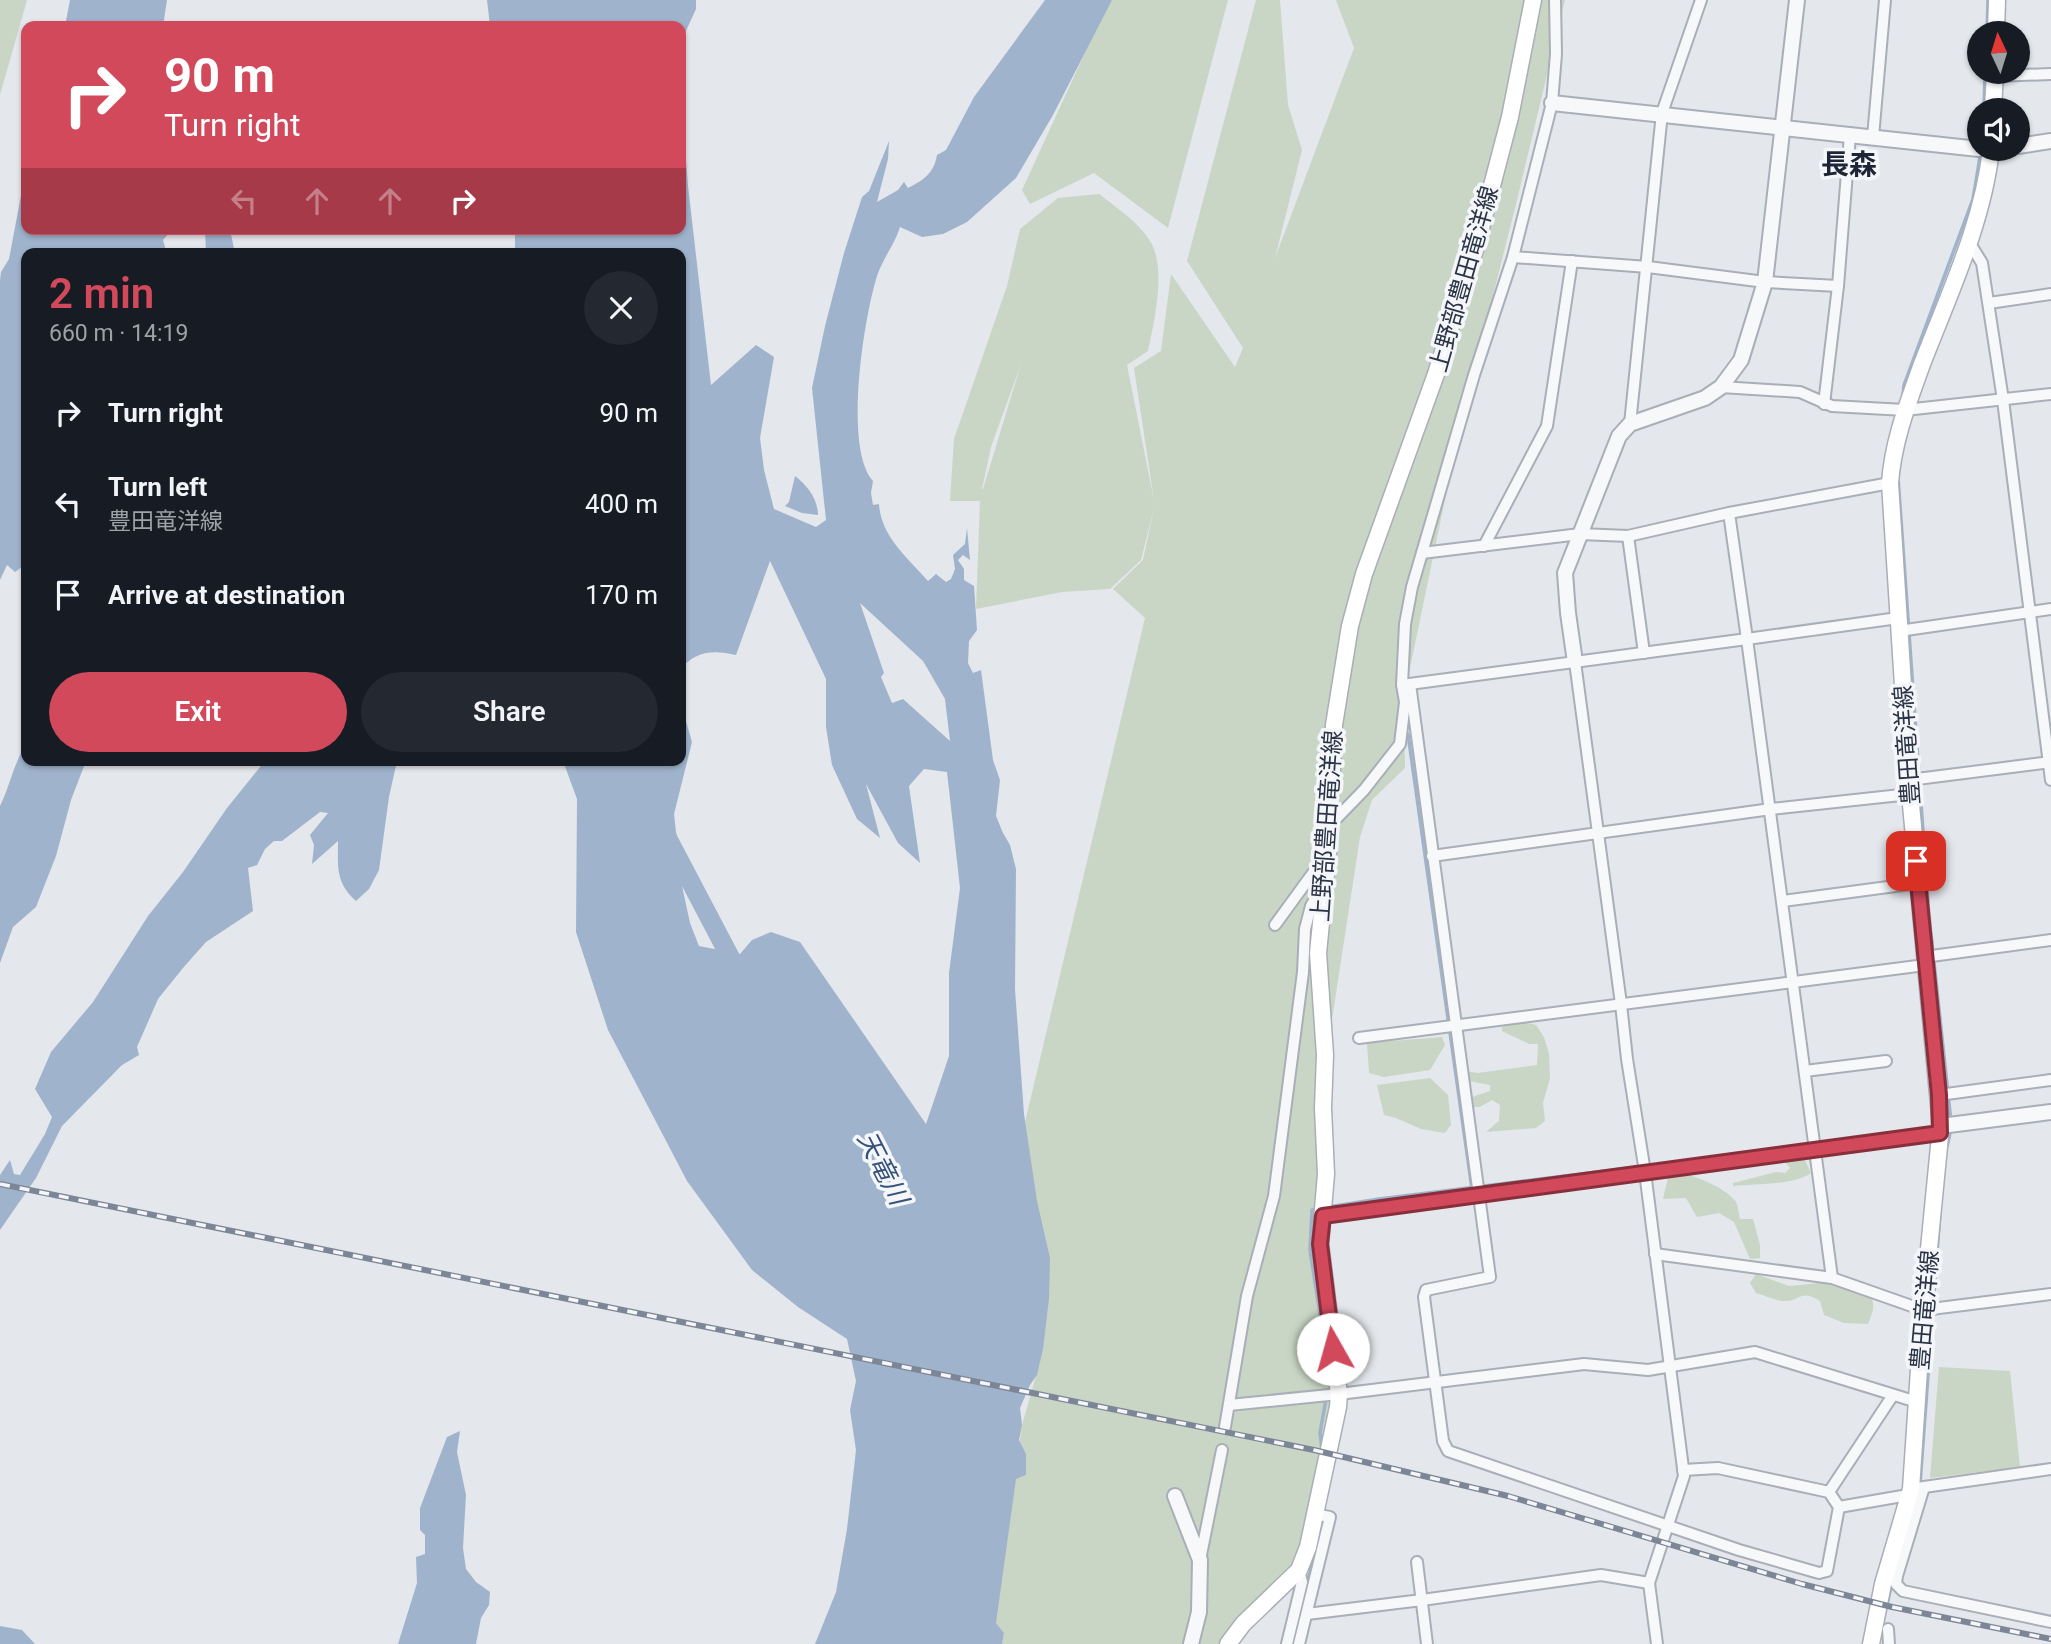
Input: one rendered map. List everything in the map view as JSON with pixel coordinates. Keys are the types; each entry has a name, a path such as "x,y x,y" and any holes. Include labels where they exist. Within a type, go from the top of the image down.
{"main road":[{"name":"上野部豊田竜洋線","path":"1228,1644 1243,1624 1299,1570 1308,1547 1339,1394 1320,1244 1326,1174 1323,1108 1325,1055 1318,953 1330,825 1334,725 1350,626 1364,574 1436,374 1477,243 1510,117 1533,0"},
{"path":"1996,21 1997,0"},
{"name":"豊田竜洋線","path":"1871,1644 1883,1584 1914,1490 1923,1310 1941,1129 1898,624 1890,483 1892,458 1905,410 1969,242 1987,183 1990,161"}],"street":[{"path":"1330,825 1364,790 1400,744 1406,685 1405,624 1412,587 1474,375 1513,257 1552,103 1556,54 1555,0"},
{"path":"1630,424 1662,113 1701,0"},
{"path":"1657,1644 1649,1583 1684,1476 1645,1172 1626,1059 1565,573 1619,436 1630,424 1705,398 1721,387 1741,360 1765,282 1797,0"},
{"path":"1873,137 1885,0"},
{"path":"2030,74 2051,74"},
{"path":"1552,103 1967,148"},
{"path":"1824,404 1838,286 1850,135"},
{"path":"2030,144 2051,141"},
{"path":"1969,242 1982,263 1989,303 2051,780"},
{"path":"1513,257 1648,267 1765,282 1838,286"},
{"path":"1484,546 1547,426 1572,261"},
{"path":"1989,303 2051,294"},
{"path":"1721,387 1800,392 1824,404 1905,410 2051,394"},
{"path":"1422,553 1580,534 1628,536 1729,513 1890,483"},
{"path":"1729,513 1771,809 1832,1278"},
{"path":"1628,536 1644,653"},
{"path":"1406,685 1747,639 2051,609"},
{"path":"1406,685 1490,1277 1426,1290 1424,1297 1443,1441 1448,1451 1777,1562 1819,1573 1827,1571 1839,1507 1829,1492 1718,1468 1683,1470"},
{"path":"1432,856 1910,788 2050,762"},
{"path":"1275,925 1328,853"},
{"path":"1783,901 1918,883"},
{"path":"1225,1427 1247,1296 1274,1196 1303,972 1305,929 1311,906 1323,884"},
{"path":"1359,1038 1794,983 2051,940"},
{"path":"1805,1071 1886,1061"},
{"path":"1939,1095 2051,1080"},
{"path":"1323,1216 1815,1149 2051,1112"},
{"path":"1655,1254 1832,1278 1923,1310 2051,1294"},
{"path":"1229,1405 1584,1364 1648,1370 1755,1352 1917,1402"},
{"path":"1829,1492 1894,1395"},
{"path":"1191,1644 1199,1612 1200,1560 1222,1450"},
{"path":"1839,1507 1914,1490 2051,1469"},
{"path":"1914,1490 1896,1576 1896,1584 1903,1591 2051,1622"},
{"path":"1175,1496 1200,1560"},
{"path":"1299,1644 1330,1517 1315,1514"},
{"path":"1417,1562 1427,1644"},
{"path":"1287,1644 1302,1581 1299,1570"},
{"path":"1307,1614 1601,1574 1649,1583"},
{"path":"1888,1629 1889,1644"}],"green space":[{"path":"0,0 27,0 21,21 0,95"},
{"path":"1109,0 1228,0 1168,228 1094,173 1030,204 1022,190"},
{"path":"1256,0 1280,0 1288,105 1302,150 1275,258 1354,48 1336,0 1565,0 1460,427 1404,697 1405,768 1372,800 1360,837 1325,1065 1322,1254 1336,1419 1295,1575 1230,1644 1002,1644 1004,1633 995,1623 1022,1425 1040,1362 1025,1122 1145,618 1113,589 1143,560 1154,508 1141,560 1110,589 1062,592 976,609 980,501 950,501 954,439 1007,286 1020,229 1058,198 1099,194 1143,231 1154,249 1157,263 1158,293 1148,351 1127,365 1154,500 1134,368 1161,351 1171,274 1235,367 1243,348 1187,261","holes":["1021,364 983,489 991,447"]},
{"path":"1524,1022 1536,1025 1544,1037 1549,1054 1550,1078 1543,1103 1545,1121 1536,1128 1486,1132 1499,1121 1500,1105 1492,1100 1480,1107 1470,1107 1469,1098 1490,1091 1490,1085 1469,1081 1466,1071 1478,1073 1537,1065 1538,1044 1529,1044 1502,1031 1502,1027"},
{"path":"1442,1037 1445,1045 1430,1070 1384,1077 1369,1073 1367,1043"},
{"path":"1430,1078 1448,1095 1451,1125 1445,1133 1421,1129 1384,1115 1377,1085"},
{"path":"1792,1158 1804,1158 1811,1173 1785,1182 1733,1186 1733,1183 1776,1172 1785,1173 1790,1168 1785,1162"},
{"path":"1670,1169 1705,1181 1730,1196 1737,1204 1740,1219 1753,1219 1760,1245 1760,1258 1750,1259 1734,1222 1719,1213 1697,1217 1686,1198 1663,1199"},
{"path":"1756,1274 1789,1286 1830,1282 1868,1291 1872,1300 1872,1315 1868,1324 1844,1323 1824,1315 1820,1301 1809,1296 1782,1301 1756,1293 1750,1283"},
{"path":"1939,1367 2010,1371 2020,1467 1930,1478"}],"water":[{"path":"70,0 167,0 164,21 66,21"},
{"path":"487,0 696,0 696,9 686,31 686,21 489,21"},
{"path":"1045,0 1112,0 1053,115 1016,178 967,222 943,234 922,237 900,227 877,276 862,350 859,382 859,441 864,464 873,481 873,505 879,504 890,537 928,581 936,574 946,582 951,579 955,569 953,555 965,544 967,528 970,560 963,555 958,560 964,569 964,580 974,586 977,630 969,641 968,663 973,673 981,670 993,760 1000,780 996,816 1010,845 1016,869 1015,989 1024,1114 1037,1201 1050,1258 1049,1299 1043,1349 1037,1375 1020,1408 1022,1425 1019,1440 1026,1454 1026,1475 1016,1479 996,1623 1004,1633 1002,1644 815,1644 836,1592 847,1529 856,1450 850,1410 856,1381 847,1339 798,1307 752,1270 687,1181 608,1030 576,932 577,799 565,766 686,766 674,814 682,886 690,923 699,946 740,954 752,940 771,932 800,942 926,1124 949,1056 949,973 960,888 947,772 924,769 909,786 920,863 898,843 866,784 880,838 857,819 832,765 826,727 826,679 770,561 736,655 710,652 686,662 686,248 515,248 515,235 686,235 686,160 711,385 756,345 774,357 760,438 764,470 774,509 816,527 826,520 812,388 844,253 862,197 869,191 889,141 888,159 877,202 898,190 904,182 908,188 931,171 937,155 946,150 974,97","holes":["860,603 923,661 945,699 950,741 903,699 892,703 881,677 884,673"]},
{"path":"21,195 21,235 167,235 163,240 165,248 21,248 21,568 15,572 7,565 0,580 0,280 1,272 9,259"},
{"path":"205,235 231,235 234,248 206,248"},
{"path":"795,476 811,493 818,515 802,513 785,506 789,502"},
{"path":"686,721 692,742 686,766"},
{"path":"21,754 21,766 84,766 71,800 56,856 36,907 13,927 0,963 0,806"},
{"path":"261,766 396,766 379,870 369,889 356,901 344,887 339,873 338,841 312,864 314,845 310,835 328,813 320,812 282,841 274,841 265,849 257,865 248,868 253,911 206,942 158,999 137,1047 139,1055 122,1065 62,1126 36,1178 0,1230 0,1175 10,1160 14,1174 20,1175 52,1117 35,1089 51,1052 93,1002 148,916 183,872 227,808"},
{"path":"460,1431 457,1452 466,1495 463,1548 466,1569 476,1582 490,1592 489,1605 481,1618 476,1644 398,1644 417,1583 416,1557 425,1554 425,1535 420,1530 420,1508 447,1437"},
{"path":"0,1626 22,1630 35,1644 0,1644"}],"waterway":[{"path":"1987,21 1988,0"},
{"path":"1984,98 1985,84"},
{"path":"1903,396 1904,385 1973,199 1979,161"},
{"path":"1898,477 1928,902"},
{"path":"1408,734 1472,1189"},
{"name":"天竜川","path":"667,837 739,974"},
{"path":"1931,934 1951,1122"},
{"path":"1947,1146 1951,1129"},
{"path":"1328,1207 1751,1153"},
{"path":"1317,1209 1312,1210 1310,1250 1327,1360"},
{"path":"1920,1484 1940,1212"},
{"path":"1322,1450 1320,1433 1326,1399"},
{"path":"1302,1608 1315,1551"},
{"path":"1886,1609 1892,1582"}],"railway":[{"path":"0,1184 1314,1450 1508,1496 1802,1584 1892,1607 2051,1639"}],"district":[{"name":"長森","path":"1849,164"}],"route":[{"path":"1333,1349 1320,1244 1323,1216 1940,1133 1939,1095 1916,861"}]}
